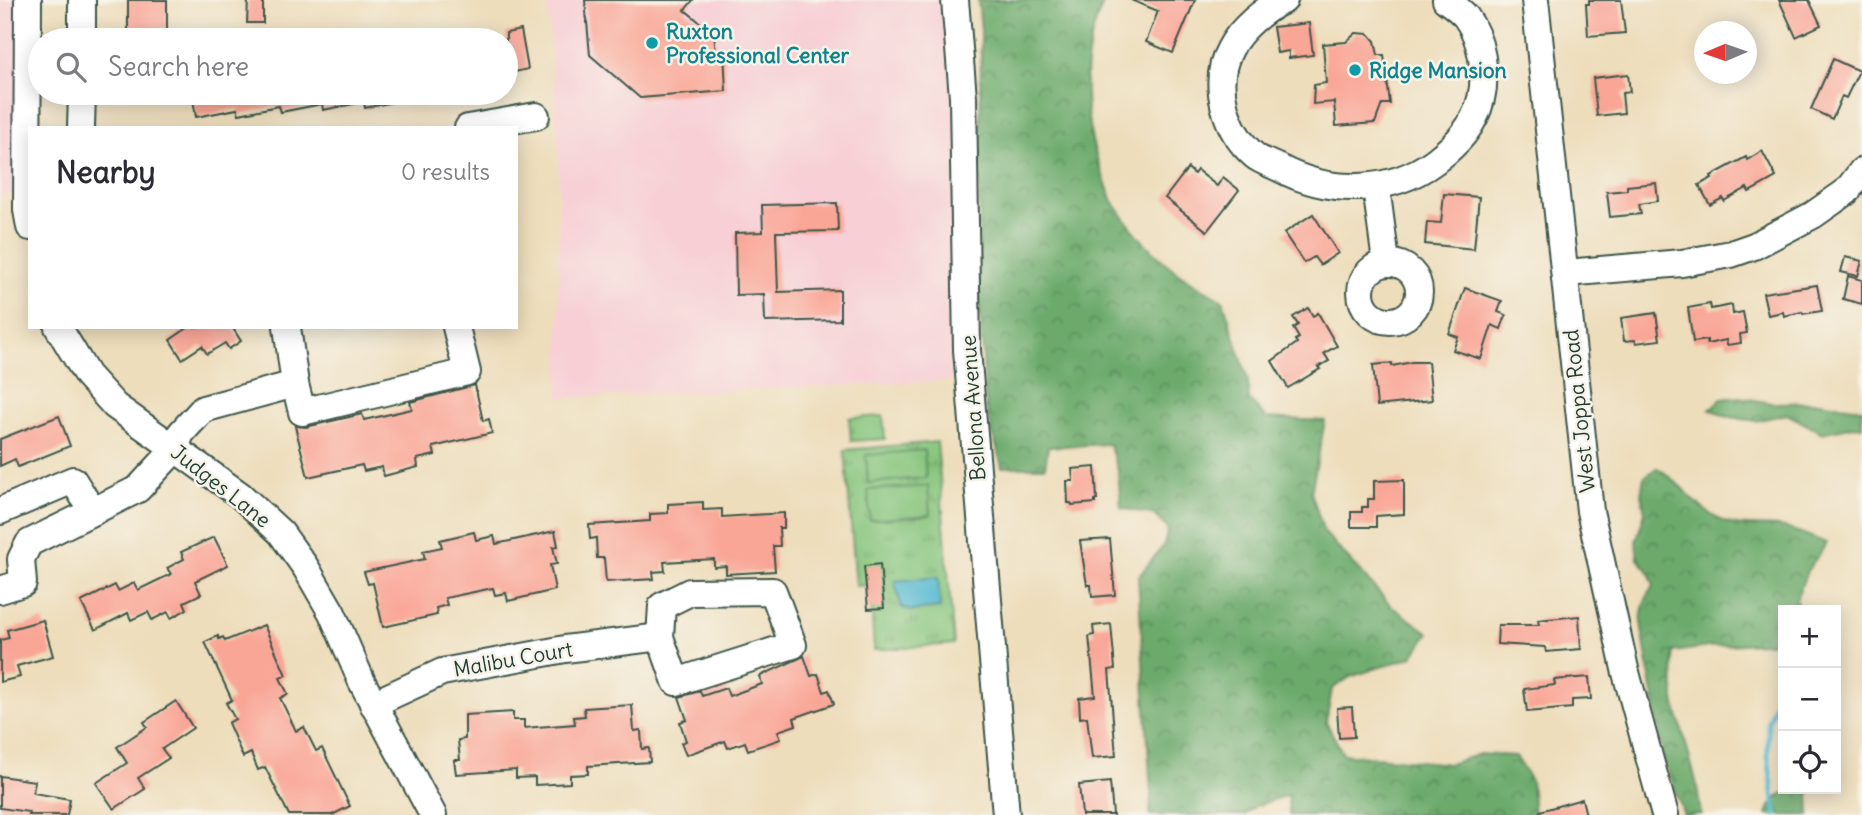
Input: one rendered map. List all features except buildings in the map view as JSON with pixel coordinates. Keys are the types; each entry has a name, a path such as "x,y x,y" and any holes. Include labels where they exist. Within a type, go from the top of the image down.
{"street":[{"path":"28,0 28,216"},
{"path":"82,0 82,28"},
{"name":"Bellona Avenue","path":"955,0 963,97 967,350 1006,815"},
{"path":"1284,0 1269,7 1230,49 1224,65 1222,84 1225,109 1234,132 1256,156 1304,180 1341,187 1376,187 1422,170 1457,144 1476,117 1484,86 1482,63 1476,33 1461,5"},
{"name":"West Joppa Road","path":"1535,0 1566,273 1585,475 1594,532 1625,669 1665,815"},
{"path":"81,126 82,105"},
{"path":"479,126 536,116"},
{"path":"1566,273 1682,263 1731,254 1754,246 1813,215 1854,198 1862,171"},
{"path":"1376,187 1385,262"},
{"name":"Judges Lane","path":"59,329 88,375 115,406 240,495 281,533 306,568 332,613 373,704 433,815"},
{"path":"287,329 302,412 467,372 456,329"},
{"path":"0,590 23,583 21,559 29,543 138,489 148,481 175,449 181,433 203,409 295,384"},
{"path":"0,511 73,480 93,512"},
{"path":"773,591 793,645 676,682 660,637 662,606 690,592 773,591"},
{"name":"Malibu Court","path":"373,704 442,672 565,649 660,637"}],"shaded area":[{"path":"0,0 28,0 25,193 0,194"},
{"path":"547,0 953,0 965,380 559,398 559,156"}],"green space":[{"path":"978,0 1105,0 1090,44 1086,90 1091,137 1113,200 1136,233 1160,258 1188,280 1223,300 1248,380 1249,400 1266,418 1325,421 1311,492 1324,532 1391,606 1429,633 1412,657 1350,677 1332,689 1326,722 1343,754 1450,764 1479,754 1516,756 1531,781 1534,815 1289,815 1288,795 1255,806 1245,815 1150,815 1138,577 1164,545 1168,529 1155,515 1121,508 1118,470 1109,444 1048,447 1045,467 1002,467 986,406 979,287 981,30"},
{"path":"1739,397 1771,403 1819,402 1862,408 1862,427 1854,426 1822,433 1787,414 1755,421 1724,416 1710,409 1721,399"},
{"path":"883,416 885,439 851,441 849,418"},
{"path":"937,442 954,644 874,650 870,585 856,586 845,450"},
{"path":"924,450 926,478 868,483 866,455"},
{"path":"1657,468 1666,473 1703,509 1727,523 1786,528 1827,543 1807,571 1796,600 1798,605 1778,605 1778,642 1723,645 1673,652 1674,700 1696,781 1701,814 1684,815 1664,760 1642,629 1644,606 1654,586 1648,570 1638,559 1636,541 1645,512 1641,494 1644,477"},
{"path":"928,486 930,515 870,520 868,490"},
{"path":"1783,794 1809,794 1810,815 1767,815 1776,799"}],"water":[{"path":"938,577 940,608 911,611 901,607 895,581"}],"waterway":[{"path":"1776,815 1768,755 1768,722 1778,695"}],"place":[{"name":"Ruxton Professional Center","path":"652,43"},
{"name":"Ridge Mansion","path":"1355,70"}]}
